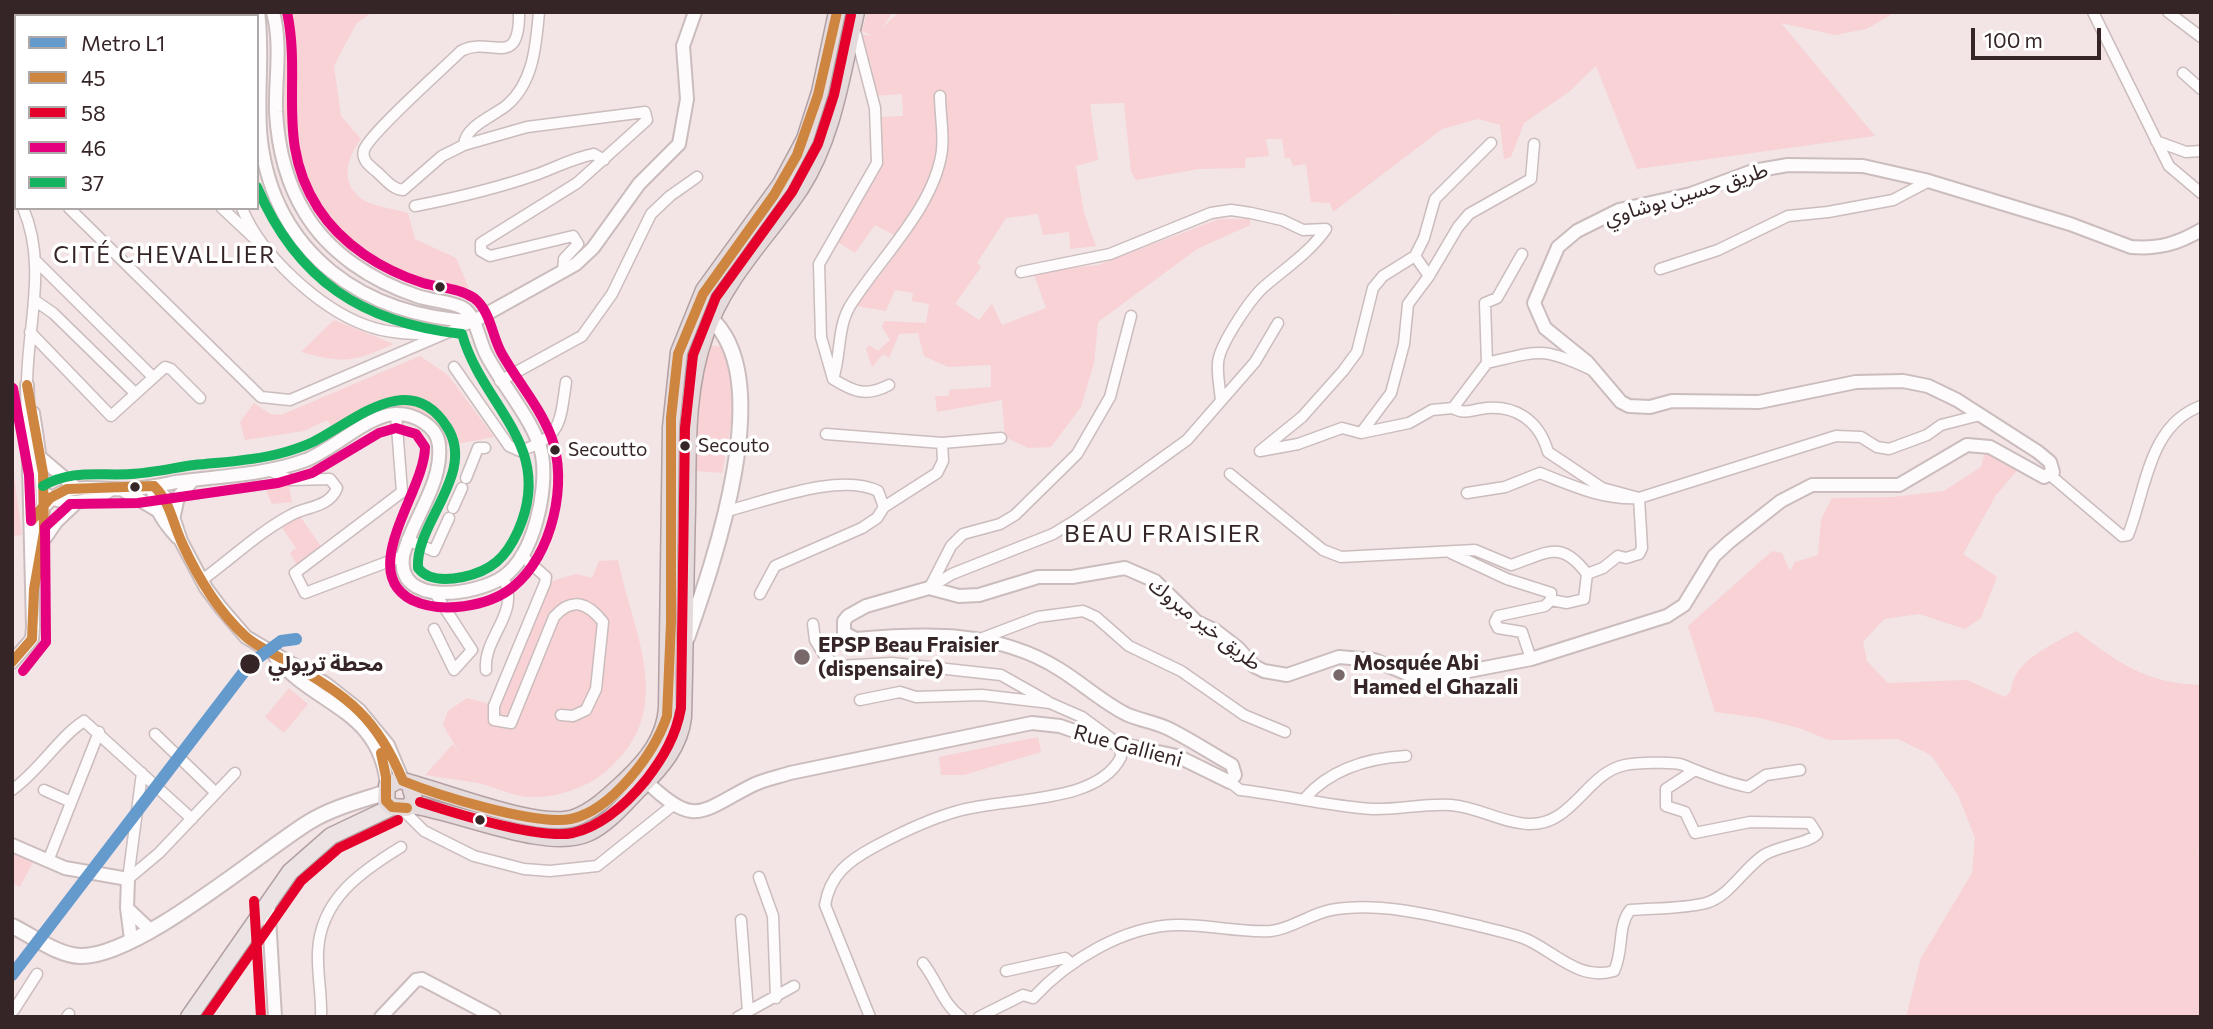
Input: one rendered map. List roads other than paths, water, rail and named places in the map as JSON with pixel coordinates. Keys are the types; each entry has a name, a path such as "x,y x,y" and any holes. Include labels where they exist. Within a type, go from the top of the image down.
{"highway":[{"path":"398,795 540,818 569,819 593,808 613,791 649,755 660,739 667,708 671,427 679,352 704,290 781,184 805,139 820,92 836,12"},
{"path":"398,795 537,836 565,839 584,835 598,827 647,782 668,756 680,734 690,405 695,365 711,319 737,272 800,189 815,161 828,132 854,18"}],"main road":[{"path":"684,646 727,512 739,414 738,375 732,346 725,332 711,319"},
{"path":"189,1017 290,872 331,836 398,795"},
{"path":"15,932 77,956 91,956 149,929 251,866 310,821 398,795"}],"street":[{"path":"31,522 46,498 75,487 116,489 155,486 268,470 321,453 382,417 396,414 411,416 426,423 439,445 438,467 407,540 403,556 403,572 409,581 424,591 460,591 503,577 521,555 540,510 544,474 539,445 533,430 500,381 478,341 474,321 462,307 415,296 377,278 344,257 318,233 289,183 280,151 276,112 278,40 273,12"},
{"path":"519,12 519,32 510,46 501,50 472,47 461,51 382,128 365,147 364,156 366,162 393,187 403,190 442,156 464,145 527,127 641,111 646,113 647,120 577,183 481,243 482,253 490,256 573,236 578,244 562,262 563,272"},
{"path":"464,145 468,132 508,104 520,92 532,60 539,12"},
{"path":"71,210 261,397 290,400 474,321 563,272 593,248 639,184 679,144 687,99 683,46 695,12"},
{"path":"2093,12 2169,166 2201,193"},
{"path":"2168,12 2201,37"},
{"path":"854,18 875,108 877,163 819,264 821,337 833,379 859,394 874,393 889,385"},
{"path":"259,20 261,141 277,198 302,243 325,267 357,293 405,310 474,321"},
{"path":"2183,74 2201,89"},
{"path":"833,379 842,328 849,307 914,218 931,184 942,150 940,96"},
{"path":"2156,141 2186,152 2201,151"},
{"path":"1491,143 1434,199 1424,238 1415,256 1383,276 1373,288 1357,352 1343,372 1302,417 1268,441 1260,451 1298,444 1342,428 1361,433 1409,423 1432,410 1453,408 1461,412 1499,408 1517,412 1532,420 1544,435 1548,452 1602,488 1639,498"},
{"path":"1361,433 1391,393 1404,344 1408,304 1469,214 1531,179 1534,144"},
{"path":"415,206 449,200 538,174 572,158 594,154 604,160"},
{"name":"طريق حسين بوشاوي","path":"2050,475 2053,467 2050,462 1980,415 1928,386 1876,379 1759,402 1672,401 1639,408 1621,402 1598,373 1545,328 1534,303 1558,247 1577,231 1619,210 1690,194 1753,171 1788,164 1863,166 1928,181 2070,224 2131,247 2157,249 2170,246 2201,230"},
{"path":"500,381 582,336 612,294 651,214 670,196 697,177"},
{"path":"1660,268 1718,250 1788,216 1893,201 1928,181"},
{"path":"12,662 32,639 34,589 27,386 35,260 23,210"},
{"path":"224,210 293,277 330,306 363,324 390,332 442,335"},
{"path":"243,210 267,250"},
{"path":"1020,272 1110,254 1211,213 1251,213 1282,220 1303,230 1325,228 1296,263 1263,287 1221,349 1217,364 1222,401"},
{"path":"1453,408 1487,363 1485,303 1497,298 1522,254"},
{"path":"1415,256 1429,276"},
{"path":"35,260 152,376"},
{"path":"34,300 53,313 135,393"},
{"path":"929,588 951,546 963,534 1000,524 1015,515 1077,454 1111,397 1131,316"},
{"path":"929,588 962,570 1053,534 1186,440 1255,362 1278,323"},
{"path":"30,332 111,416 161,368 171,369 200,398"},
{"path":"1487,363 1538,352 1556,353 1598,373"},
{"path":"454,367 509,446 520,451 548,440 556,428 566,382"},
{"path":"27,386 46,498 42,545 34,589"},
{"path":"2050,475 2105,524 2122,536 2128,535 2157,447 2173,424 2201,406"},
{"path":"396,414 402,492 295,573 305,593 403,556"},
{"path":"1467,493 1505,487 1540,473 1596,494 1618,499 1639,498 1836,436 1861,437 1877,447 1889,449 1927,435 1941,425 1980,415"},
{"path":"826,435 942,443 1000,438"},
{"path":"760,594 775,566 862,528 877,518 884,507 937,473 943,461 942,443"},
{"name":"طريق خير مبروك","path":"1230,782 1236,774 1234,766 1165,727 1126,713 1036,657 980,639 934,634 856,639 844,633 844,621 848,616 905,593 929,588 959,596 979,595 1038,577 1072,577 1125,568 1156,581 1197,622 1238,648 1254,666 1273,674 1287,675 1339,657 1374,660 1410,675 1432,678 1531,659 1667,616 1684,605 1714,556 1729,542 1781,501 1812,485 1899,485 1967,444 1990,447 2044,477 2050,475"},
{"path":"407,540 434,551 478,448 485,448"},
{"path":"41,458 75,487"},
{"path":"202,580 293,514 321,505 332,497 337,488 330,479 291,480 268,470"},
{"path":"1230,474 1258,494 1323,550 1341,557 1475,550 1511,565 1545,552 1558,552 1573,556 1587,574 1584,598 1567,603 1450,553"},
{"path":"30,478 46,498 77,502 97,498 116,489"},
{"path":"174,519 178,497 193,480"},
{"path":"727,512 833,485 855,483 878,491 884,507"},
{"path":"155,486 153,496 158,510 181,541 202,580 246,637 271,652 295,678 349,713 384,749 398,795 424,831 474,856 524,869 550,871 597,866 672,806 647,782"},
{"path":"155,486 165,494 181,541"},
{"path":"116,489 158,510"},
{"path":"1587,574 1603,568 1618,556 1626,558 1639,554 1642,548 1642,533 1639,498"},
{"path":"42,545 56,522 77,502"},
{"path":"521,555 546,577 494,706 494,720 511,723 554,617 562,608 578,604 591,607 603,622 598,678 586,710 573,716 561,715"},
{"path":"486,670 487,652 507,614 509,599 503,577"},
{"path":"434,629 454,670 472,650 435,593"},
{"path":"1531,659 1522,632 1498,628 1495,622 1498,616 1545,606 1551,596"},
{"path":"980,639 1038,617 1083,611 1096,617 1129,646 1181,671 1244,715 1285,732"},
{"path":"813,624 815,640 826,658 838,666 858,667 892,663 1001,675 1082,718 1120,745 1121,757 1103,780 1075,790 959,811 898,834 856,857 835,875 827,890 825,905 870,1017"},
{"path":"860,700 900,692 916,697 982,695 1050,703"},
{"path":"12,790 37,771 75,727 84,721 100,732 192,819"},
{"name":"Rue Gallieni","path":"672,806 703,811 722,804 755,784 790,773 1032,723 1060,726 1120,745 1177,756 1230,782 1240,790 1374,809 1449,805 1472,807 1530,824 1557,816 1579,801 1603,773 1625,765 1681,764 1692,772"},
{"path":"48,861 100,732"},
{"path":"155,734 216,793"},
{"path":"1305,798 1317,785 1365,760 1406,756"},
{"path":"979,1017 1023,995 1032,998 1072,964 1115,940 1147,929 1174,925 1245,933 1277,930 1306,916 1349,907 1404,912 1481,927 1527,939 1572,968 1600,975 1614,971 1621,957 1623,919 1630,910 1706,903 1724,892 1763,856 1788,843 1808,841 1817,834 1810,823 1769,822 1750,822 1695,833 1685,812 1666,806 1666,789 1692,772 1748,787 1766,775 1800,770"},
{"path":"131,939 127,908 128,879 142,773"},
{"path":"128,879 235,774"},
{"path":"44,790 71,802"},
{"path":"12,845 65,868 128,879"},
{"path":"321,1017 318,950 329,908 344,888 375,863 401,847"},
{"path":"759,877 773,916 776,999"},
{"path":"268,900 275,1017"},
{"path":"127,908 149,929"},
{"path":"741,920 748,1011"},
{"path":"1006,971 1065,958 1072,964"},
{"path":"923,963 935,978 947,1007 961,1017"},
{"path":"23,1017 13,1009 37,974"},
{"path":"381,1017 416,980 422,979 494,1017"},
{"path":"738,1017 776,999 794,986"}],"metro line":[{"name":"L1","path":"12,975 250,664 281,641 296,639"}],"place":[{"name":"Secouto","path":"685,446"},
{"name":"Secoutto","path":"555,450"},
{"name":"EPSP Beau Fraisier (dispensaire)","path":"802,657"},
{"name":"محطة تريولي","path":"250,664"},
{"name":"Mosquée Abi Hamed el Ghazali","path":"1339,675"}],"district":[{"name":"CITÉ CHEVALLIER","path":"165,255"},
{"name":"BEAU FRAISIER","path":"1163,534"}]}
